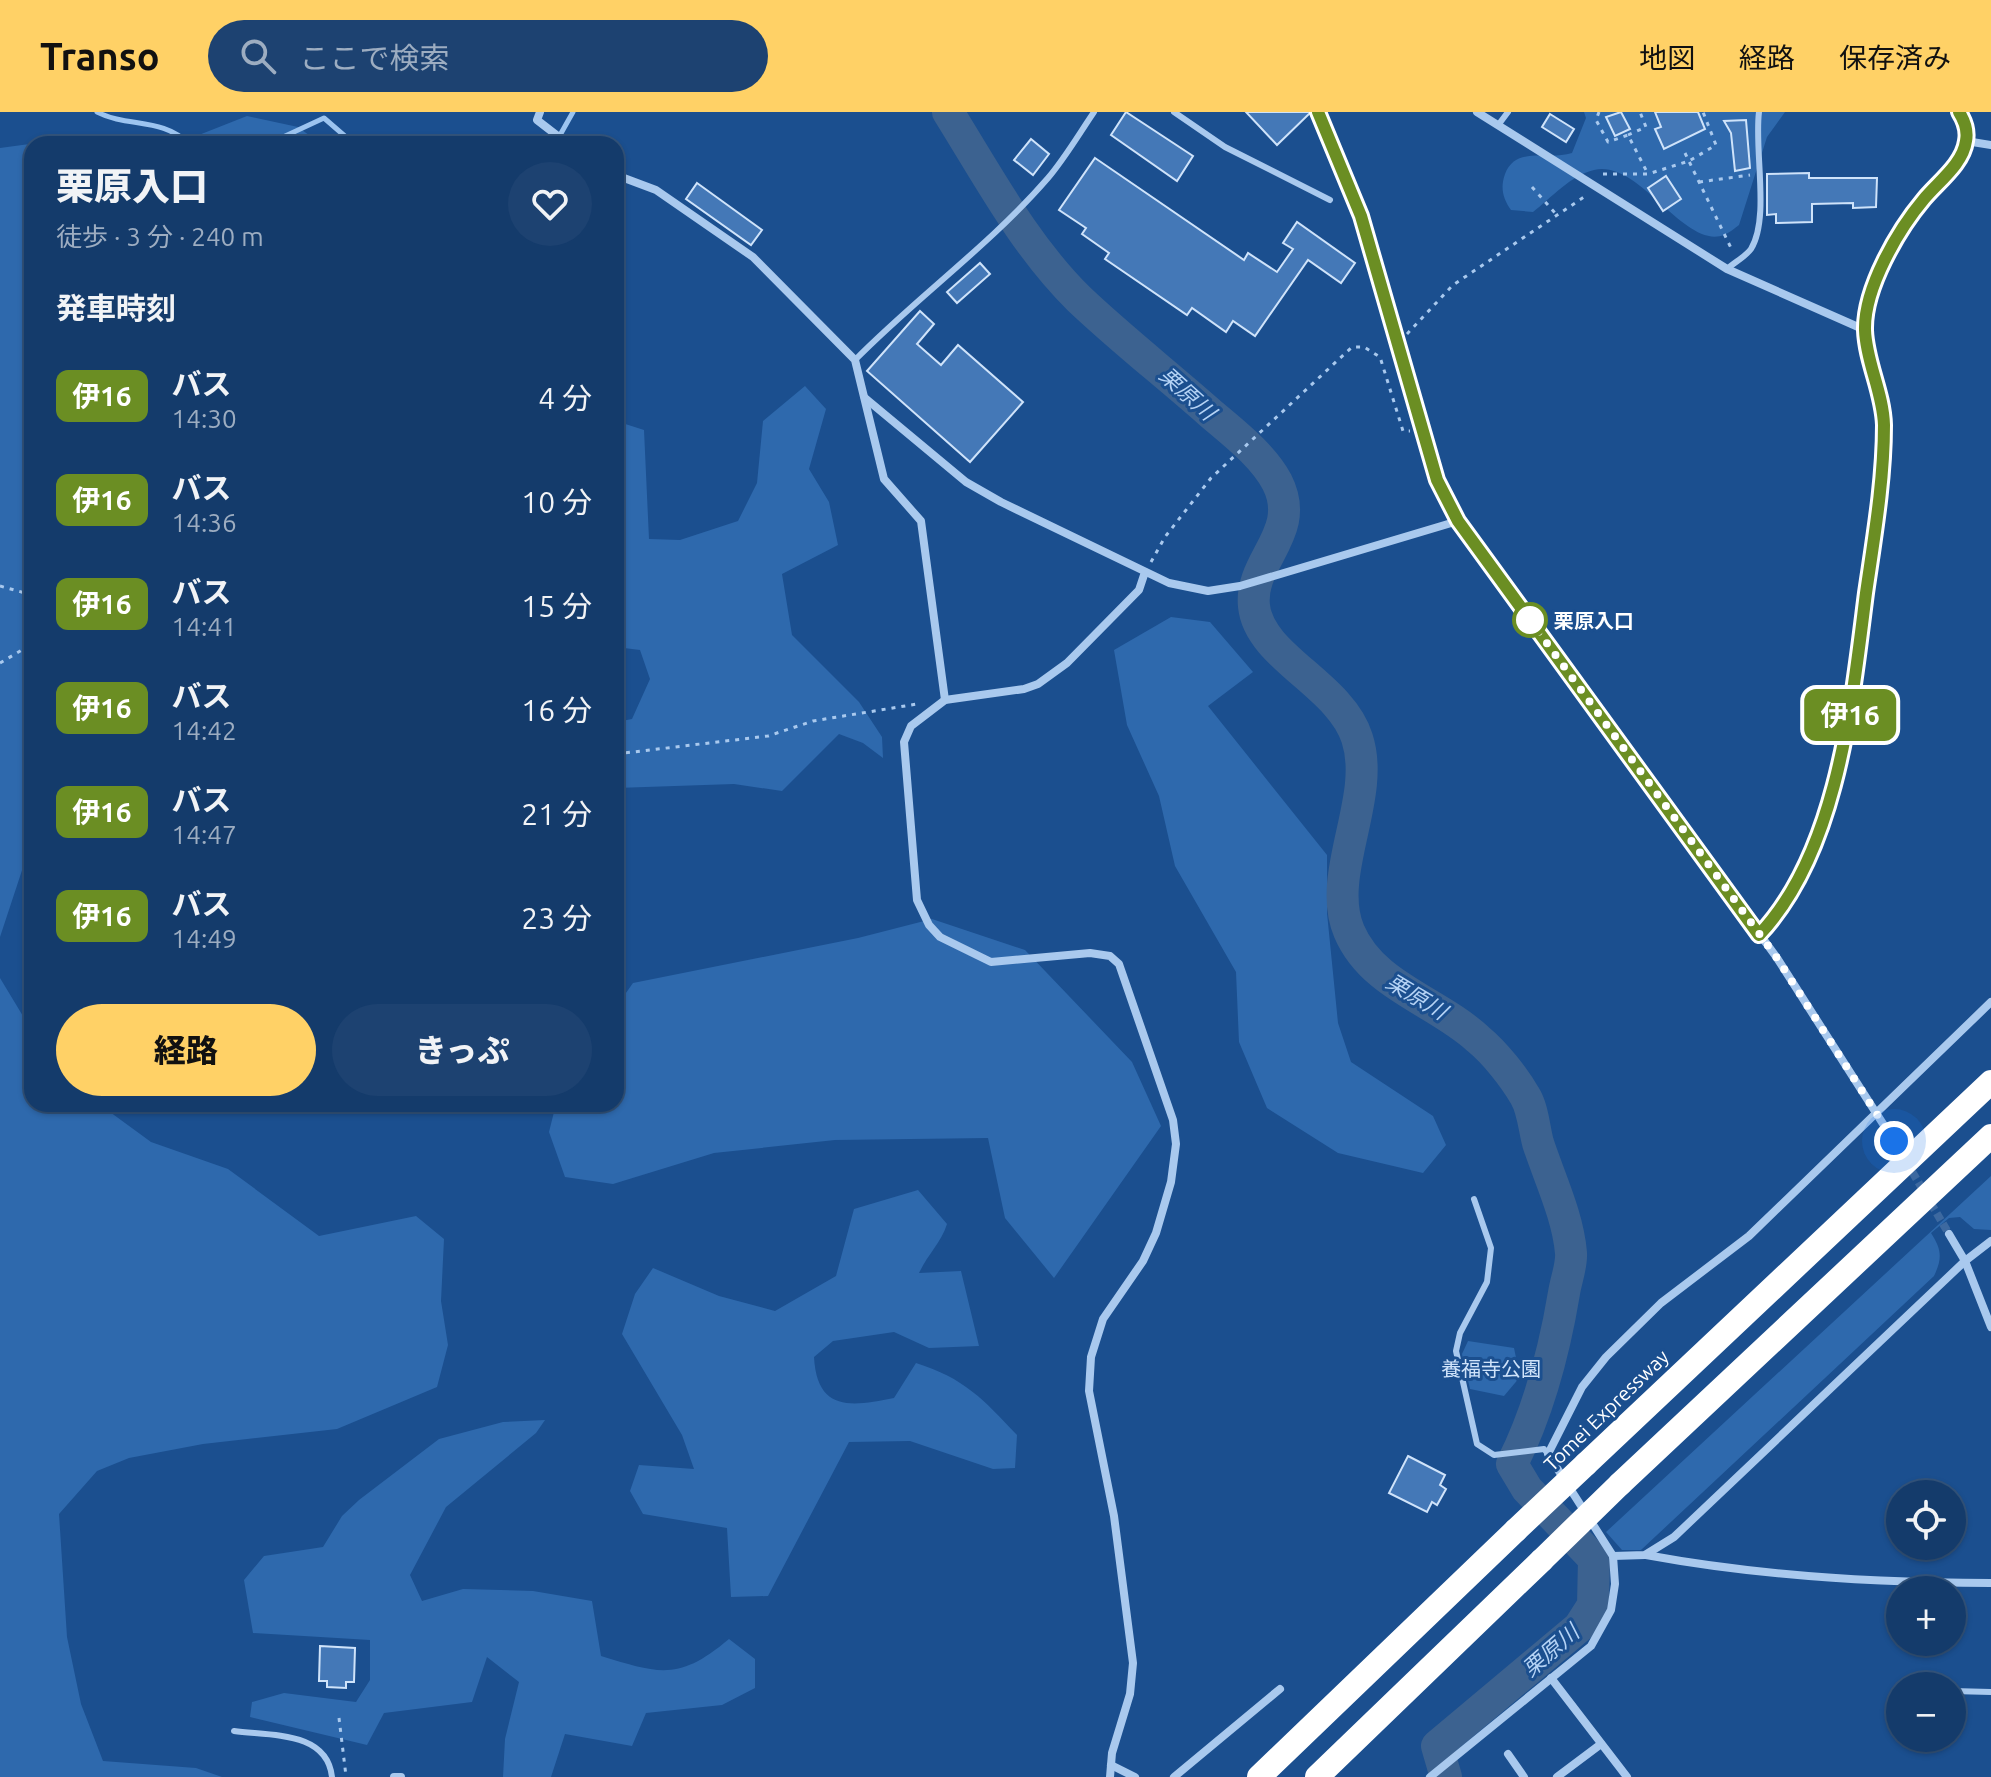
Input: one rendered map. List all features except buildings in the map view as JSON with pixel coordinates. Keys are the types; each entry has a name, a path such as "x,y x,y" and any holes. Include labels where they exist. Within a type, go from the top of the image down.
{"highway":[{"name":"Tomei Expressway","path":"1259,1777 1991,1082"},
{"path":"1317,1777 1620,1484 1991,1136"}],"street":[{"path":"540,112 537,120 558,136"},
{"path":"1318,112 1361,216 1437,480 1458,521 1759,935 1894,1141"},
{"path":"1477,112 1727,269 1865,330"},
{"path":"1759,935 1777,916 1798,883 1846,743 1881,484 1882,399 1865,330 1872,295 1891,245 1907,219 1961,156 1966,141 1959,112"},
{"path":"1966,141 1991,145"},
{"path":"624,178 656,190 753,257 855,360 884,479 921,521 945,700"},
{"path":"865,398 966,482 1145,572 1187,589 1208,591 1240,586 1458,521"},
{"path":"1110,1777 1130,1694 1131,1630 1114,1516 1089,1391 1091,1357 1103,1319 1148,1251 1156,1233 1171,1182 1175,1130 1130,986 1119,964 1110,956 1090,953 991,962 965,952 940,937 922,914 917,900 904,742 911,726 945,700 1024,689 1038,684 1067,663 1139,590 1145,572"},
{"path":"1431,1777 1591,1646 1611,1610 1615,1584 1613,1556 1546,1451 1582,1387 1606,1357 1661,1303 1749,1236 1991,1002"},
{"path":"1949,1234 1965,1261 1991,1327"},
{"path":"1645,1555 1674,1537 1965,1261 1991,1241"},
{"path":"1613,1556 1645,1555 1720,1569 1794,1575 1922,1583 1991,1583"},
{"path":"1551,1678 1627,1777"},
{"path":"1174,1777 1280,1689"},
{"path":"1557,1777 1601,1744"},
{"path":"1508,1754 1524,1777"},
{"path":"1111,1765 1135,1777"},
{"path":"394,1777 401,1777"}],"lane":[{"path":"855,360 911,305 942,283 1037,188 1094,112"},
{"path":"1174,112 1225,147 1330,200"},
{"path":"1499,124 1508,112"},
{"path":"1727,269 1753,246 1760,224 1757,174 1759,112"},
{"path":"1474,1199 1491,1248 1487,1282 1460,1333 1456,1351 1477,1444 1483,1451 1501,1455 1546,1451"},
{"path":"1966,1691 1991,1692"},
{"path":"234,1731 282,1737 321,1748 327,1754 332,1777"}],"path":[{"path":"1599,112 1596,120 1608,142 1646,127 1640,112"},
{"path":"1603,173 1648,174 1689,161 1716,145 1704,113"},
{"path":"1628,135 1648,174"},
{"path":"1685,153 1731,248"},
{"path":"1699,182 1757,174"},
{"path":"1532,187 1557,215"},
{"path":"1398,342 1453,285 1596,189"},
{"path":"1145,572 1165,537 1229,460 1345,352 1358,346 1372,351 1385,365 1403,431 1422,431"},
{"path":"0,586 24,595"},
{"path":"0,663 24,649"},
{"path":"624,753 768,736 813,721 945,700"},
{"path":"339,1718 346,1776"}],"green space":[{"path":"1584,112 1785,112 1767,137 1739,225 1724,235 1709,236 1693,230 1645,190 1611,170 1594,170 1577,177 1533,212 1511,210 1503,189 1503,179 1510,165 1525,157 1572,153 1586,118"},
{"path":"247,116 298,127 310,136 196,136"},
{"path":"24,145 24,864 0,937 0,148"},
{"path":"805,386 826,409 809,469 829,502 838,545 782,574 792,635 859,702 882,737 883,758 863,743 839,734 782,791 734,784 624,788 624,720 632,719 650,679 640,650 624,648 624,424 644,430 649,539 680,540 738,521 757,483 763,421"},
{"path":"1171,617 1210,622 1253,672 1208,706 1327,855 1327,913 1338,1023 1351,1062 1433,1116 1446,1145 1423,1173 1338,1153 1267,1108 1239,1042 1236,972 1175,866 1159,796 1127,725 1114,650"},
{"path":"932,919 1025,950 1132,1062 1161,1126 1054,1278 1005,1218 988,1138 835,1140 714,1153 613,1184 565,1177 549,1132 554,1112 624,1112 624,996 633,983 858,938"},
{"path":"0,978 24,1018 24,1112 110,1112 151,1142 228,1169 319,1236 416,1216 444,1239 441,1301 448,1345 437,1387 337,1429 203,1444 129,1458 97,1471 59,1514 67,1637 81,1704 103,1761 196,1768 222,1777 0,1777"},
{"path":"1991,1176 1991,1230 1974,1229 1960,1217 1949,1218 1931,1233 1940,1253 1934,1276 1641,1550 1622,1550 1606,1532"},
{"path":"918,1190 947,1224 919,1273 961,1271 979,1346 929,1348 894,1332 833,1341 814,1357 817,1375 830,1397 840,1402 865,1403 894,1398 916,1363 933,1369 983,1400 1017,1435 1015,1468 993,1469 910,1441 849,1442 768,1596 731,1597 727,1528 643,1514 630,1491 639,1465 694,1469 682,1435 622,1334 635,1294 653,1268 719,1296 775,1311 836,1276 854,1209"},
{"name":"養福寺公園","path":"1468,1341 1514,1348 1520,1377 1504,1396 1470,1389 1462,1354"},
{"path":"545,1420 536,1433 446,1507 410,1575 422,1601 463,1589 533,1591 592,1601 601,1656 639,1667 668,1670 696,1662 729,1639 755,1659 755,1688 722,1705 646,1713 632,1746 565,1734 551,1777 503,1777 505,1739 519,1682 487,1657 472,1702 384,1713 367,1745 250,1717 252,1702 284,1693 356,1702 370,1680 370,1640 253,1633 244,1580 264,1556 323,1547 342,1516 359,1500 439,1439 503,1422"}],"waterway":[{"path":"97,112 156,126 179,136"},
{"path":"560,136 573,112"},
{"name":"栗原川","path":"948,112 1008,210 1060,278 1111,328 1246,444 1277,482 1284,516 1280,532 1259,574 1254,606 1259,624 1270,641 1334,702 1348,719 1357,738 1361,785 1343,885 1343,909 1349,931 1359,950 1373,966 1462,1026 1510,1073 1530,1107 1538,1143 1562,1211 1571,1253 1570,1268 1544,1381 1512,1464 1527,1489 1594,1559 1593,1605 1579,1627 1437,1746 1446,1777"},
{"path":"285,136 324,118 345,136"}],"tunnel":[{"path":"1894,1141 1949,1234"}],"bus line":[{"name":"伊16","path":"1318,112 1361,216 1437,480 1458,521 1759,935 1777,916 1798,883 1846,743 1881,484 1882,399 1865,330 1872,295 1891,245 1907,219 1961,156 1966,129 1959,112"}],"place":[{"name":"栗原入口","path":"1530,620"}],"route":[{"path":"1530,620 1777,958 1894,1141"}]}
